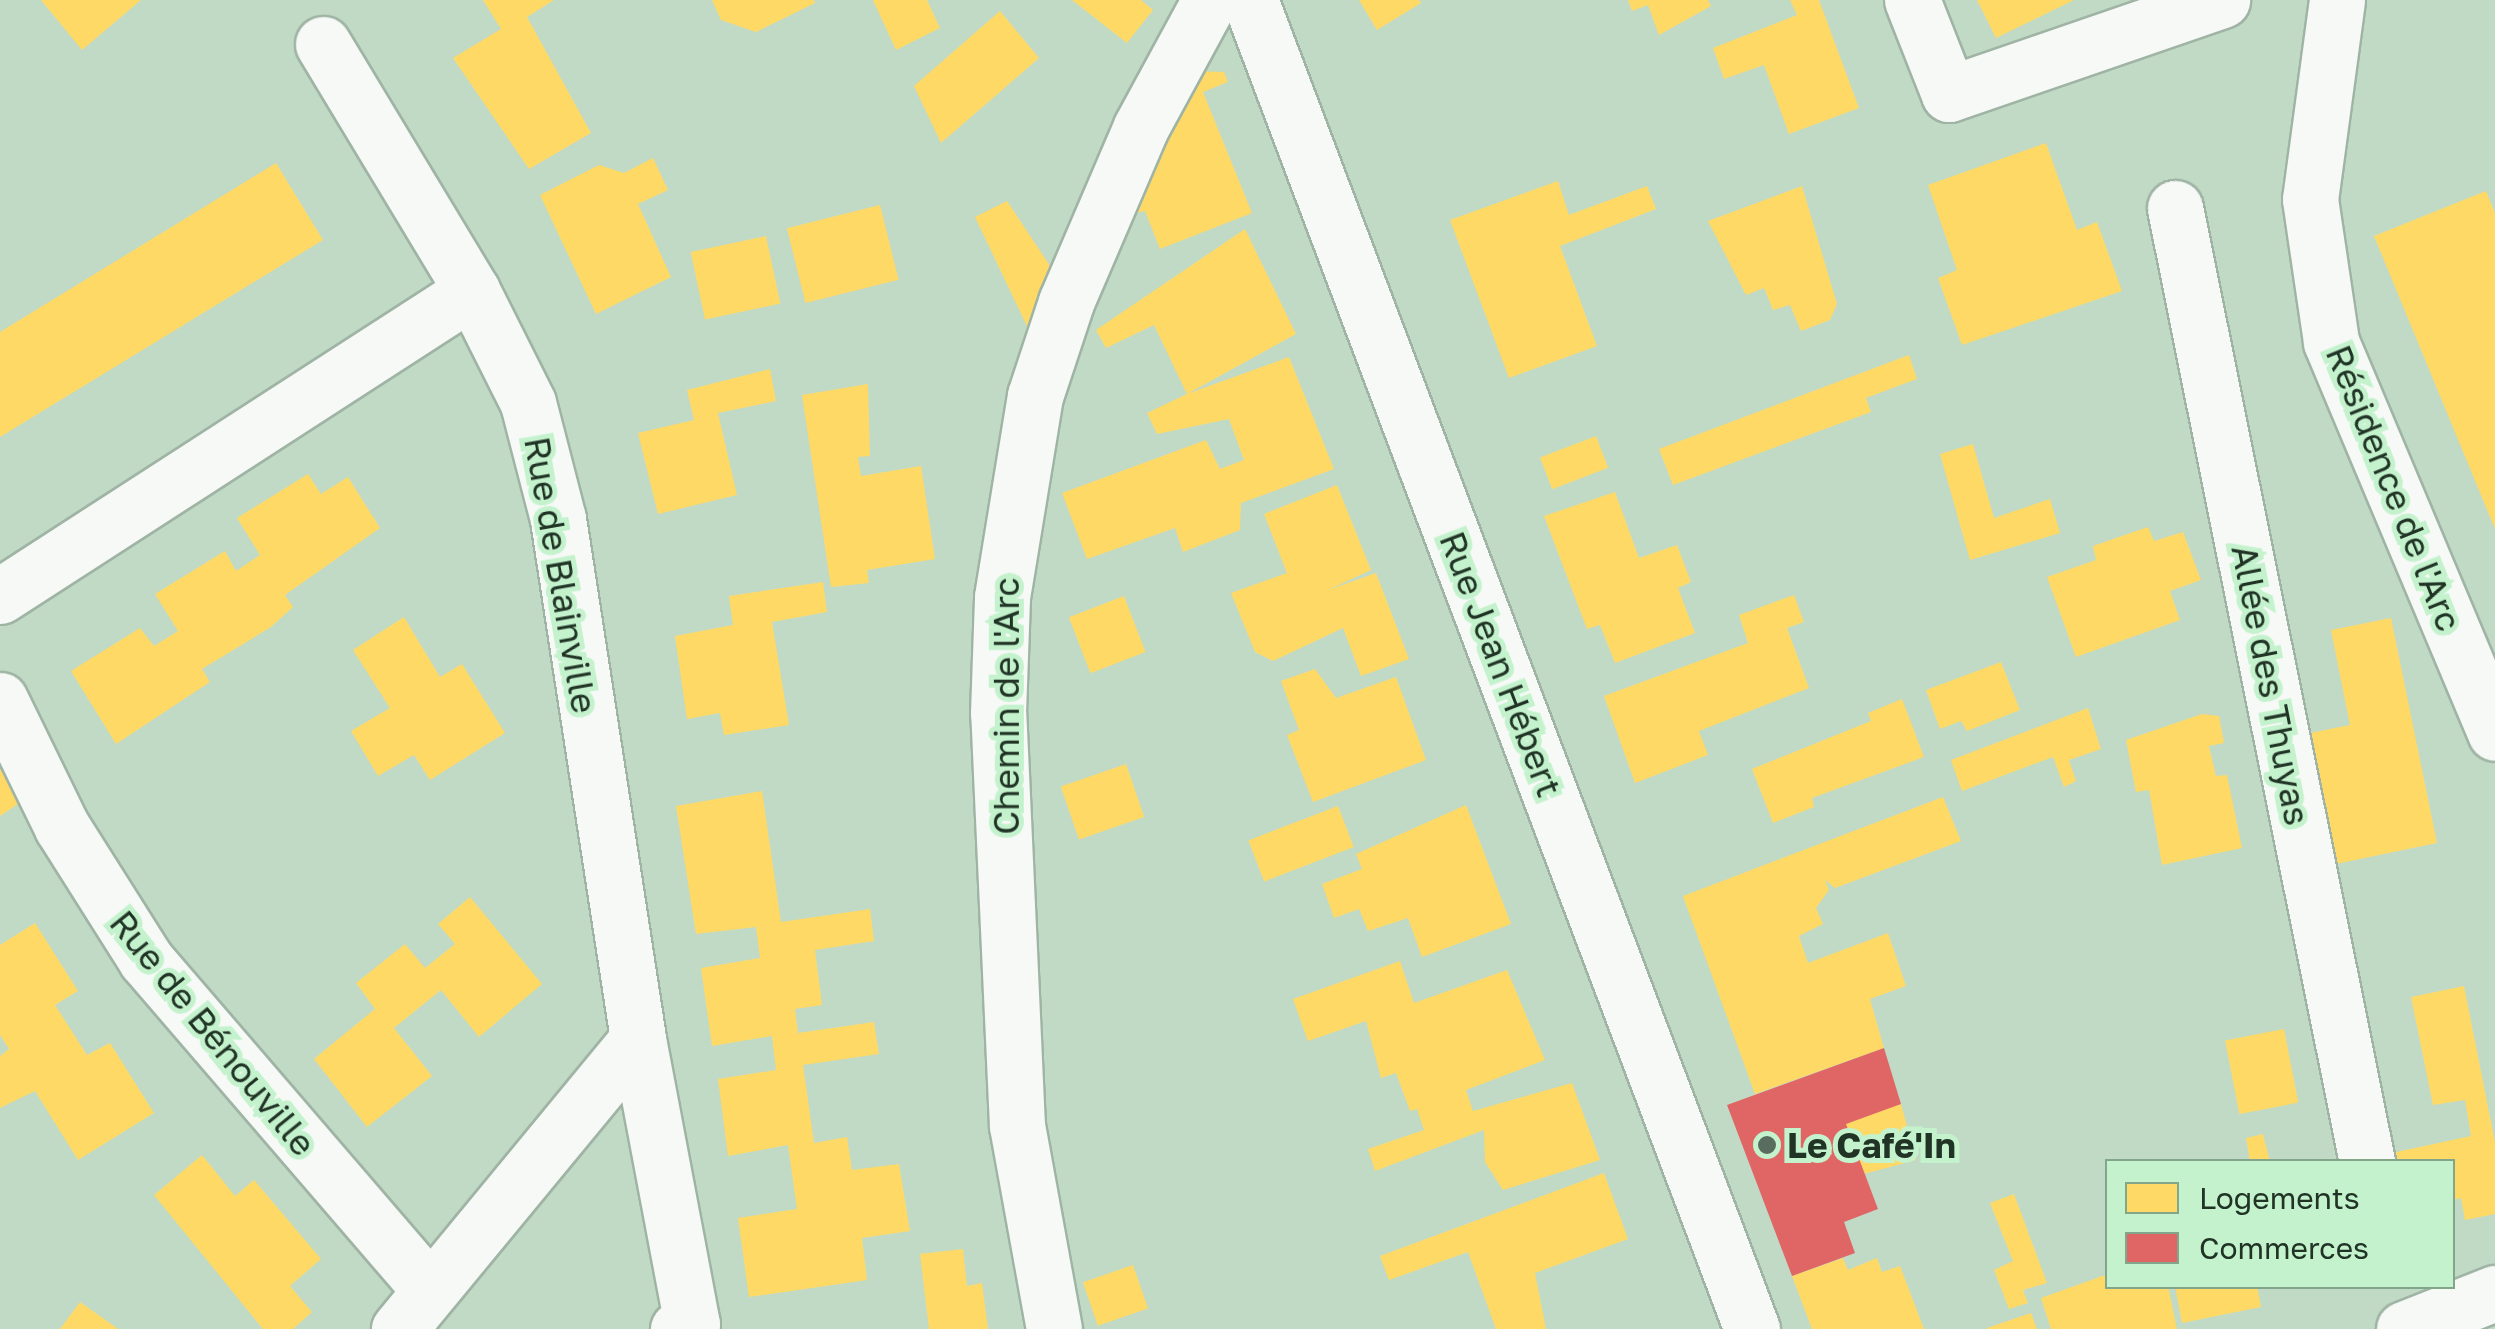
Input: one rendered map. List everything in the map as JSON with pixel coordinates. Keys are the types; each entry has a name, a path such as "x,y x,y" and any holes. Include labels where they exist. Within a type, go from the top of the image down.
{"street":[{"name":"Chemin de l'Arc","path":"1054,1329 1017,1126 998,713 1002,597 1035,396 1066,302 1141,127 1210,0"},
{"name":"Rue Jean Hébert","path":"1250,0 1752,1329"},
{"path":"1912,0 1949,94 2222,0"},
{"name":"Résidence de l'Arc","path":"2337,0 2310,199 2331,342 2495,733"},
{"name":"Rue de Blainville","path":"323,44 472,290 528,403 558,518 638,1039 687,1327"},
{"name":"Allée des Thuyas","path":"2175,208 2366,1159"},
{"path":"0,596 472,290"},
{"name":"Rue de Bénouville","path":"0,700 62,828 146,960 414,1310"},
{"path":"414,1310 638,1039"},
{"path":"2393,1289 2402,1329 2495,1292"}],"building: Logements":[{"path":"41,0 141,0 82,50"},
{"path":"483,0 554,0 527,17 591,133 529,169 453,58 501,29"},
{"path":"712,0 815,3 756,32 721,20"},
{"path":"873,0 927,0 940,28 896,50"},
{"path":"1072,0 1141,0 1153,10 1127,43"},
{"path":"1359,0 1419,0 1421,3 1377,30"},
{"path":"1628,0 1708,0 1711,6 1659,35 1648,5 1632,11"},
{"path":"1790,0 1819,0 1859,108 1789,134 1764,65 1724,79 1713,48 1797,15"},
{"path":"1977,0 2074,0 1996,38"},
{"path":"1000,11 1039,58 941,143 914,86"},
{"path":"1193,71 1224,72 1228,82 1203,92 1252,213 1160,249 1145,211 1119,217"},
{"path":"2046,143 2077,230 2097,222 2122,291 1962,345 1938,278 1957,270 1928,185"},
{"path":"653,158 668,190 638,204 671,277 596,314 540,195 599,165 624,173"},
{"path":"276,163 323,240 0,437 0,332"},
{"path":"1558,181 1569,215 1647,186 1656,209 1560,246 1597,346 1509,378 1450,220"},
{"path":"1802,186 1837,304 1830,320 1801,331 1790,305 1773,310 1764,288 1746,295 1708,221"},
{"path":"2486,191 2495,213 2495,529 2374,236"},
{"path":"1007,201 1062,284 1037,347 975,217"},
{"path":"880,205 899,280 805,303 787,228"},
{"path":"1245,229 1296,334 1187,394 1154,325 1106,348 1096,330"},
{"path":"766,236 780,303 705,320 691,252"},
{"path":"1909,355 1917,379 1866,398 1871,412 1673,485 1659,449"},
{"path":"1289,357 1334,469 1241,503 1240,530 1183,552 1175,528 1087,559 1062,493 1206,440 1220,469 1244,460 1229,419 1157,434 1147,413 1187,394"},
{"path":"770,369 776,401 718,413 737,495 658,514 638,433 694,420 687,390"},
{"path":"868,384 870,456 858,457 861,476 921,466 935,559 867,570 869,583 831,587 802,395"},
{"path":"1596,436 1608,468 1552,489 1540,458"},
{"path":"1973,444 1994,518 2050,499 2060,533 1970,560 1940,454"},
{"path":"308,474 321,494 348,477 380,528 285,595 293,607 271,627 202,669 210,682 116,744 71,671 140,628 154,646 178,631 155,594 225,551 236,571 260,555 237,518"},
{"path":"1337,485 1371,570 1328,590 1376,573 1409,659 1361,676 1343,628 1273,661 1255,652 1231,593 1287,573 1264,514"},
{"path":"1615,492 1639,558 1677,545 1691,582 1678,588 1695,633 1615,663 1600,625 1587,629 1544,516"},
{"path":"2148,527 2154,541 2183,532 2201,580 2170,591 2180,620 2076,657 2047,577 2096,560 2093,546"},
{"path":"823,582 827,612 772,622 789,725 724,735 720,713 687,719 675,636 733,625 729,596"},
{"path":"1794,595 1804,622 1787,628 1809,688 1699,731 1708,755 1635,783 1604,696 1748,643 1739,615"},
{"path":"1124,596 1146,652 1090,673 1069,617"},
{"path":"404,617 440,677 462,664 505,733 430,780 414,755 378,776 351,731 390,708 353,650"},
{"path":"2391,618 2437,843 2331,865 2305,734 2350,725 2331,630"},
{"path":"2001,662 2020,710 1967,731 1961,721 1940,729 1926,690"},
{"path":"1315,669 1336,698 1396,677 1426,760 1313,802 1287,735 1299,730 1281,681"},
{"path":"1902,699 1924,757 1812,798 1814,807 1773,823 1752,769 1871,721 1868,713"},
{"path":"2088,708 2101,749 2069,760 2076,781 2064,787 2053,757 1962,791 1951,760"},
{"path":"2202,714 2219,716 2224,743 2209,746 2216,776 2227,775 2242,848 2162,865 2149,790 2136,792 2126,740"},
{"path":"1126,764 1144,817 1079,839 1061,786"},
{"path":"0,769 21,802 0,816"},
{"path":"762,791 781,922 870,909 874,941 815,950 822,1005 795,1009 798,1033 874,1022 879,1054 803,1065 814,1143 847,1137 852,1170 899,1164 910,1231 862,1238 867,1280 749,1297 738,1218 797,1209 788,1145 728,1156 718,1079 776,1070 772,1036 712,1046 701,968 760,958 756,927 696,934 676,806"},
{"path":"1943,797 1961,841 1835,888 1825,880 1829,890 1816,908 1823,924 1799,936 1808,963 1888,933 1906,986 1870,999 1884,1048 1755,1094 1683,896"},
{"path":"1466,805 1511,924 1422,957 1408,918 1368,931 1359,909 1334,918 1322,884 1362,869 1356,854"},
{"path":"1338,806 1354,847 1264,881 1248,840"},
{"path":"470,897 542,984 479,1037 441,990 394,1028 432,1076 367,1127 314,1059 375,1009 356,983 405,944 425,968 455,944 438,924"},
{"path":"35,923 78,991 55,1005 87,1055 110,1043 154,1113 78,1160 35,1091 0,1108 0,1056 9,1049 0,1035 0,945"},
{"path":"1400,961 1414,1003 1507,970 1545,1060 1466,1090 1473,1111 1572,1083 1600,1160 1503,1190 1485,1162 1484,1130 1375,1171 1368,1149 1424,1130 1417,1109 1410,1111 1396,1073 1381,1078 1366,1021 1308,1041 1293,999"},
{"path":"2464,986 2495,1142 2495,1214 2465,1220 2461,1198 2455,1199 2455,1159 2388,1159 2387,1154 2471,1136 2465,1100 2433,1105 2411,997"},
{"path":"2284,1029 2298,1103 2239,1114 2225,1040"},
{"path":"1901,1104 1916,1160 1859,1175 1844,1119"},
{"path":"2263,1134 2269,1159 2250,1159 2246,1138"},
{"path":"202,1155 235,1196 254,1180 321,1259 290,1286 312,1312 293,1329 263,1329 154,1195"},
{"path":"1604,1173 1628,1239 1535,1273 1546,1329 1496,1329 1468,1252 1389,1280 1380,1256"},
{"path":"2014,1194 2047,1283 2023,1290 2028,1303 2009,1309 1994,1270 2013,1261 1990,1203"},
{"path":"963,1249 967,1286 982,1283 988,1329 929,1329 920,1254"},
{"path":"1843,1258 1848,1270 1877,1258 1882,1272 1900,1266 1924,1329 1812,1329 1792,1276"},
{"path":"1133,1265 1148,1308 1098,1326 1083,1282"},
{"path":"2105,1275 2105,1289 2169,1289 2177,1329 2051,1329 2041,1298"},
{"path":"2176,1289 2258,1289 2261,1307 2182,1323"},
{"path":"80,1302 107,1321 118,1329 60,1329"},
{"path":"2031,1313 2037,1329 1987,1329 1987,1328"}],"building: Commerces":[{"path":"1884,1048 1901,1104 1846,1124 1878,1209 1844,1222 1855,1253 1792,1276 1727,1105"}],"place":[{"name":"Le Café'In","path":"1767,1145"}]}
